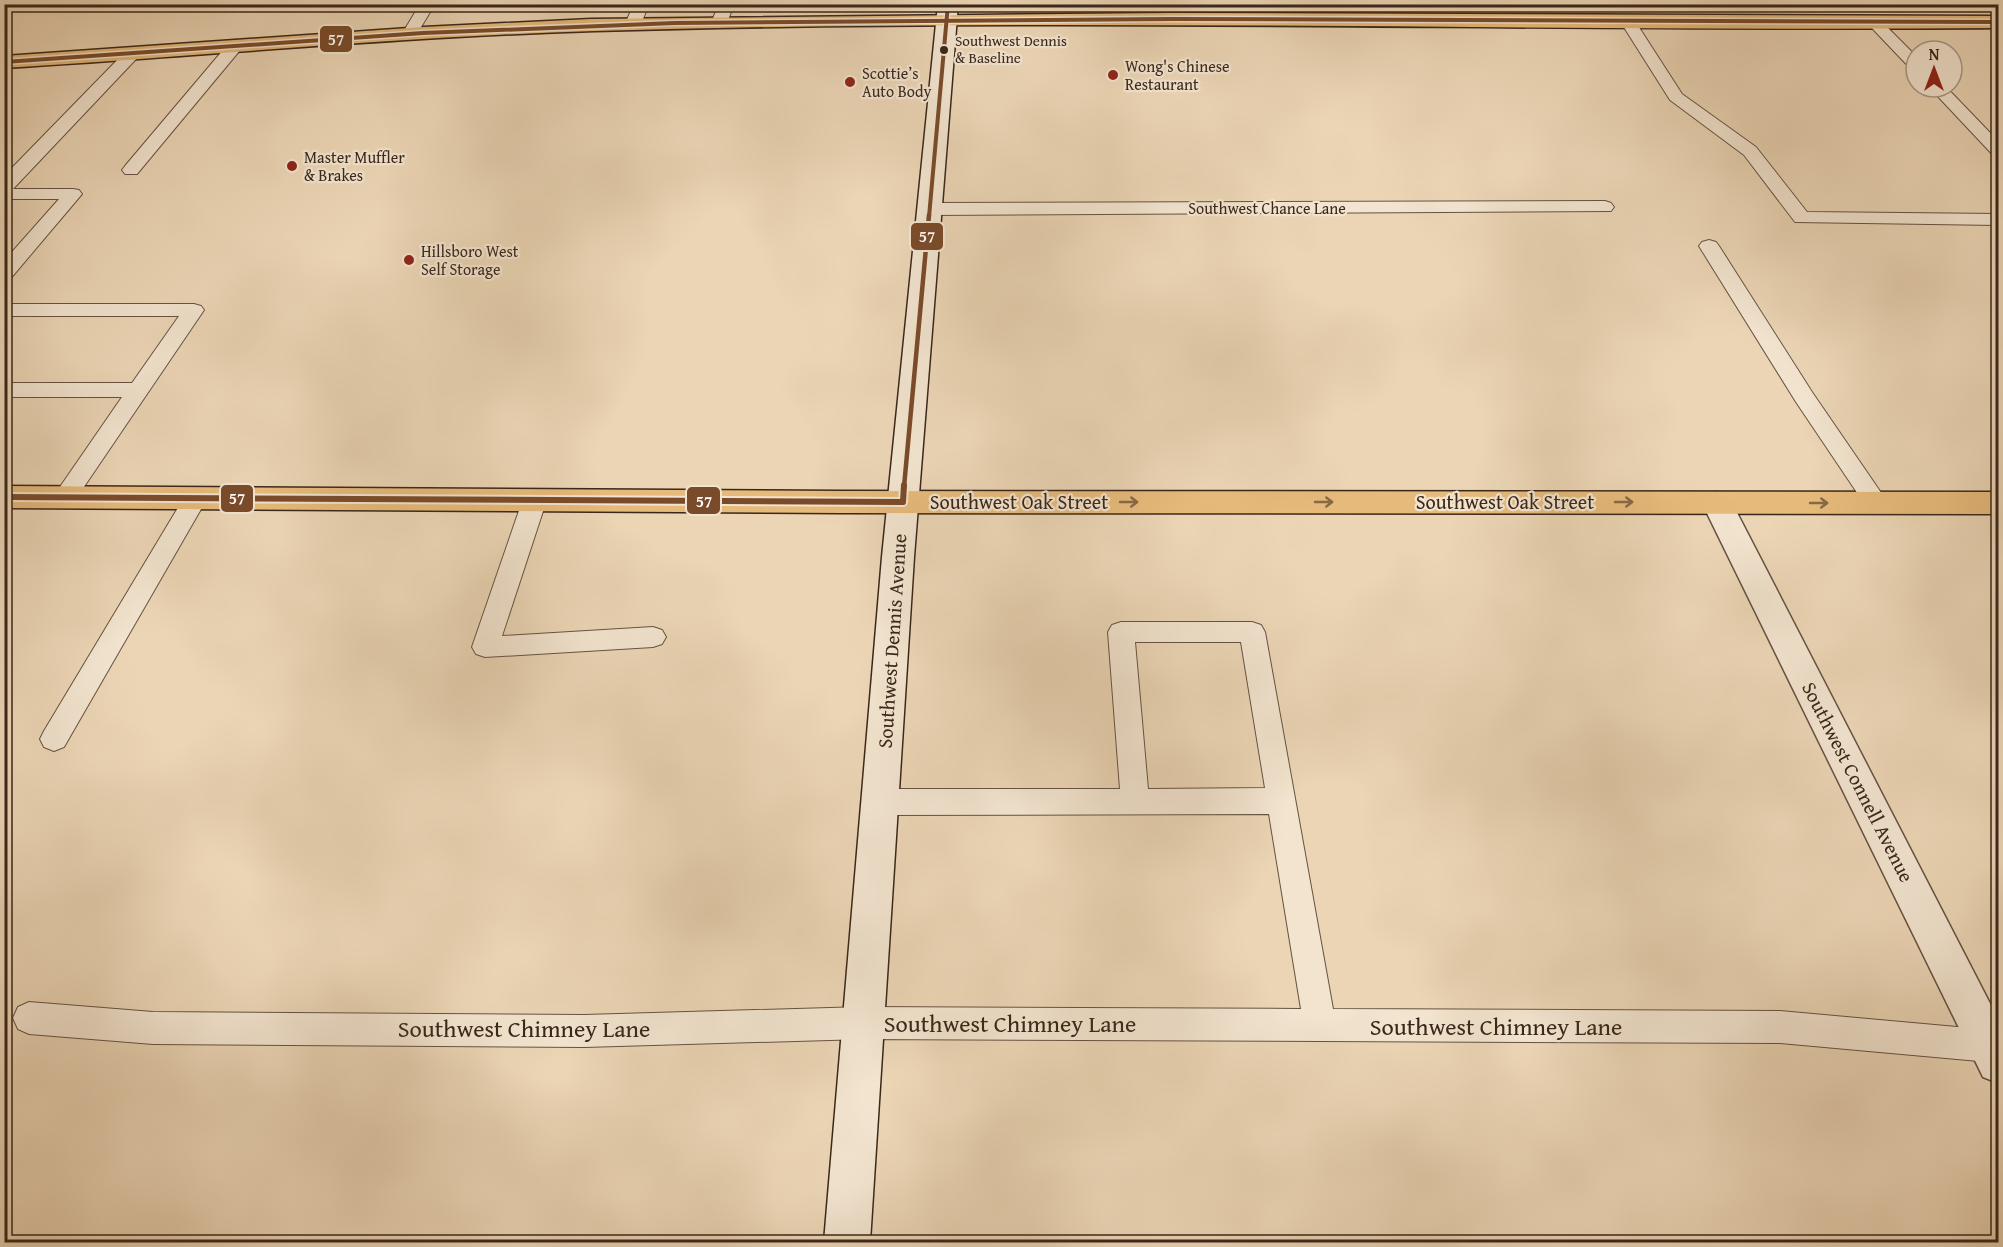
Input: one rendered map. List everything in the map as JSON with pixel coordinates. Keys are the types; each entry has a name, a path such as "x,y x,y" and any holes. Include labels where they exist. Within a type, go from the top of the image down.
{"highway":[{"path":"4,62 410,34 633,24 723,14 947,12 1628,21 1998,22"},
{"name":"Southwest Oak Street","path":"4,497 903,502 1998,503"}],"street":[{"name":"Southwest Dennis Avenue","path":"847,1242 903,502 947,12"},
{"name":"Southwest Connell Avenue","path":"1717,503 1994,1054"}],"lane":[{"path":"410,34 428,4"},
{"path":"633,24 642,4"},
{"path":"1628,21 1676,97 1750,151 1802,218 1998,220"},
{"path":"1874,22 1904,53"},
{"path":"131,170 235,46"},
{"path":"4,187 132,54"},
{"path":"1949,99 1998,150"},
{"path":"4,194 74,194 4,274"},
{"name":"Southwest Chance Lane","path":"930,210 1605,207"},
{"path":"1709,246 1804,398 1876,503"},
{"path":"4,310 194,310 65,497"},
{"path":"4,390 138,390"},
{"path":"54,740 195,497"},
{"path":"535,499 485,647 653,637"},
{"path":"1135,801 1121,632 1252,632 1320,1026"},
{"path":"880,802 1281,801"},
{"name":"Southwest Chimney Lane","path":"30,1018 153,1028 584,1031 864,1023 1780,1027 1994,1054"}],"transit line":[{"name":"57","path":"4,497 903,502 948,4"},
{"name":"57","path":"4,62 423,33 675,23 1171,19 1998,22"}],"place":[{"name":"Southwest Dennis & Baseline","path":"944,50"},
{"name":"Wong's Chinese Restaurant","path":"1113,75"},
{"name":"Scottie’s Auto Body","path":"850,82"},
{"name":"Master Muffler & Brakes","path":"292,166"},
{"name":"Hillsboro West Self Storage","path":"409,260"}]}
